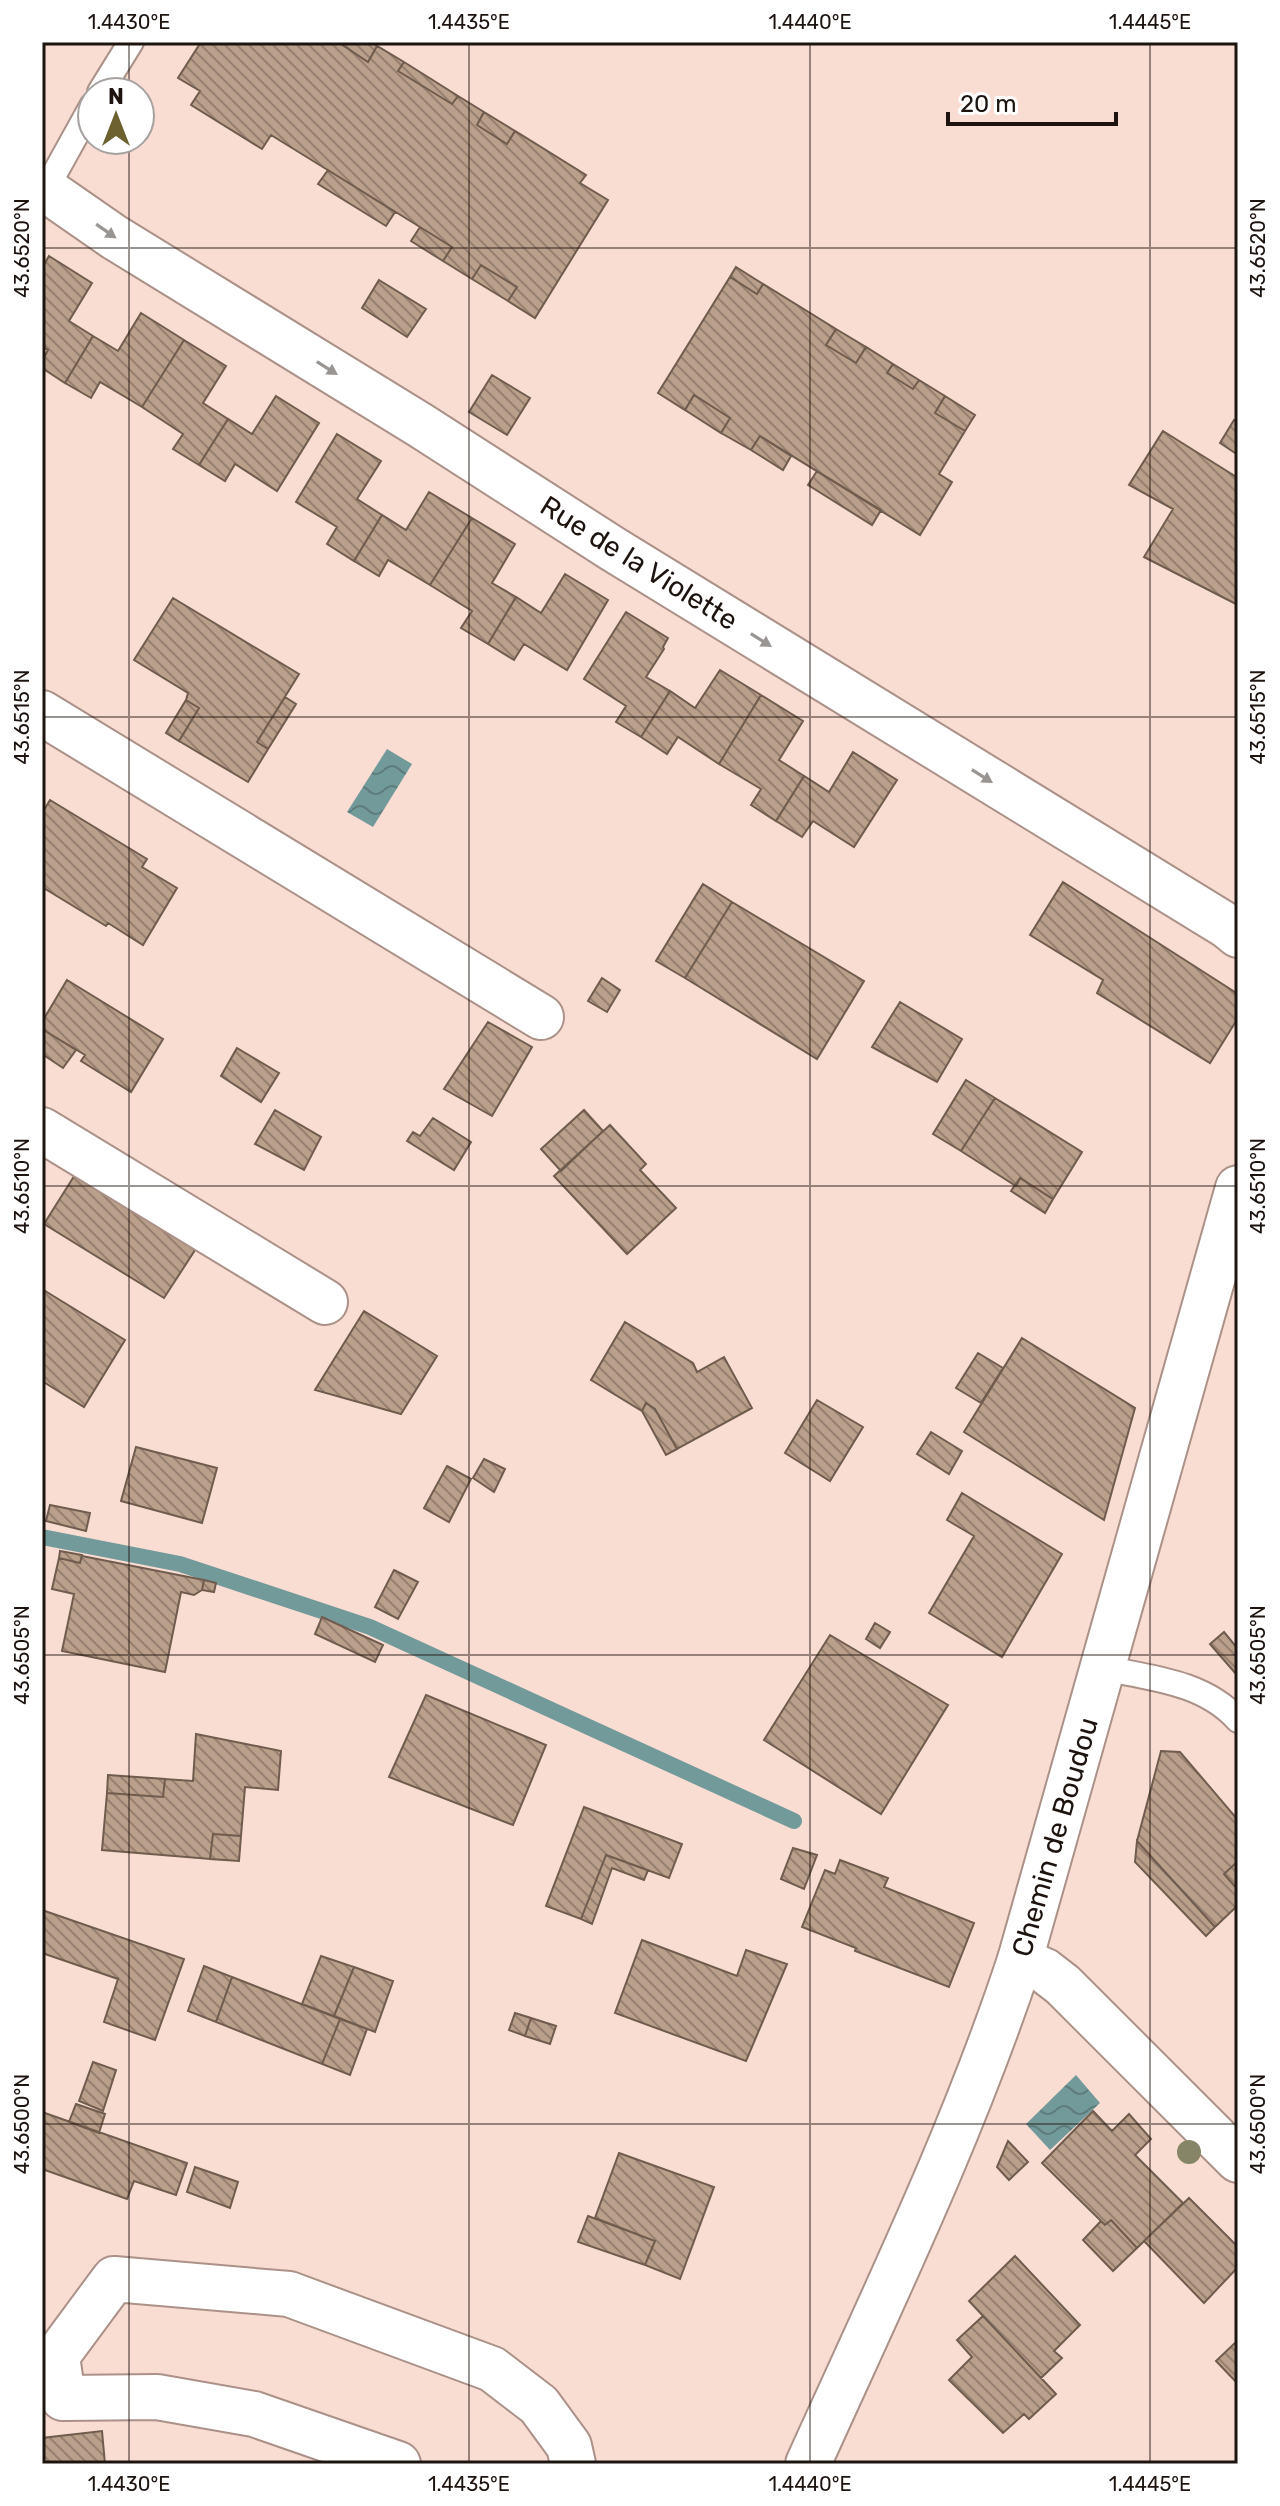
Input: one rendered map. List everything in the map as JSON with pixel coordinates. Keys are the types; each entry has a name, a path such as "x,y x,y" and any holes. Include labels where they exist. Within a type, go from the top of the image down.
{"street":[{"name":"Rue de la Violette","path":"44,188 114,237 1238,935"},
{"path":"42,713 541,1017"},
{"path":"42,1130 325,1302"},
{"name":"Chemin de Boudou","path":"808,2464 1001,2020 1238,1188"},
{"path":"1020,1960 1045,1971 1063,1985 1238,2160"},
{"path":"398,2464 254,2414 157,2397 63,2398 57,2356 114,2279 289,2294 492,2369 539,2405 569,2446 573,2464"}],"lane":[{"path":"110,76 131,42"},
{"path":"44,188 76,133"},
{"path":"1103,1668 1191,1687 1227,1707 1238,1720"}],"water":[{"path":"387,749 412,764 373,827 347,812"},
{"path":"1076,2075 1100,2103 1050,2150 1026,2124"}],"building":[{"path":"201,42 338,42 368,62 377,46 404,62 398,71 452,104 458,96 484,112 477,125 507,144 515,131 586,175 580,183 608,200 535,318 508,301 517,287 481,265 472,279 443,261 452,247 420,227 271,135 262,149 191,105 200,91 178,78"},
{"path":"338,42 371,42 377,46 368,62"},
{"path":"404,62 458,96 452,104 398,71"},
{"path":"484,112 515,131 507,144 477,125"},
{"path":"328,170 395,212 386,226 318,184"},
{"path":"420,227 452,247 443,261 411,241"},
{"path":"49,256 92,283 69,321 93,336 65,383 42,368 48,350 42,346 42,268"},
{"path":"481,265 517,287 508,301 472,279"},
{"path":"736,267 763,284 757,294 730,277"},
{"path":"730,277 757,294 763,284 836,329 826,345 856,363 866,347 893,364 887,373 913,389 919,380 945,396 935,413 965,431 939,474 952,482 920,535 760,436 751,450 721,433 730,418 694,395 685,410 658,393"},
{"path":"379,280 426,309 407,337 362,308"},
{"path":"141,313 184,340 142,407 100,382 91,398 65,383 93,336 118,351"},
{"path":"836,329 866,347 856,363 826,345"},
{"path":"184,340 226,366 203,403 228,419 199,465 173,449 183,434 142,407"},
{"path":"893,364 919,380 913,389 887,373"},
{"path":"492,375 530,398 507,435 469,412"},
{"path":"694,395 730,418 721,433 685,410"},
{"path":"276,396 319,423 277,491 235,464 225,481 199,465 228,419 252,434"},
{"path":"945,396 975,415 965,431 935,413"},
{"path":"1234,420 1238,423 1238,455 1220,443"},
{"path":"1163,431 1238,478 1238,605 1144,557 1173,509 1129,485"},
{"path":"337,434 381,461 357,499 382,515 354,561 327,544 337,527 296,502"},
{"path":"760,436 791,456 783,470 751,450"},
{"path":"817,471 881,510 872,525 808,485"},
{"path":"429,492 472,518 430,585 388,560 379,576 354,561 382,515 406,530"},
{"path":"472,518 515,544 492,583 516,597 488,644 461,628 472,611 430,585"},
{"path":"565,574 608,600 567,670 524,644 514,660 488,644 516,597 541,613"},
{"path":"173,598 299,674 257,742 268,749 248,782 179,741 199,708 186,700 188,693 134,660"},
{"path":"626,612 668,638 646,677 670,691 641,737 616,722 626,706 584,679"},
{"path":"720,670 761,695 719,764 678,737 667,754 641,737 670,691 695,708"},
{"path":"761,695 803,721 779,760 804,776 776,821 751,805 761,789 719,764"},
{"path":"285,697 296,704 268,749 257,742"},
{"path":"186,700 199,708 179,741 166,733"},
{"path":"853,752 897,780 854,847 813,821 802,837 776,821 804,776 829,792"},
{"path":"50,800 147,859 142,867 177,888 143,945 42,887 42,813"},
{"path":"1063,882 1238,994 1238,1018 1210,1063 1097,993 1103,980 1030,935"},
{"path":"703,884 732,902 685,978 656,961"},
{"path":"732,902 864,981 817,1059 685,978"},
{"path":"602,978 620,990 607,1012 588,1001"},
{"path":"67,980 163,1039 131,1092 81,1061 85,1055 42,1029 42,1022"},
{"path":"900,1002 962,1039 937,1082 872,1047"},
{"path":"488,1022 532,1047 492,1116 444,1089"},
{"path":"42,1029 76,1050 63,1068 42,1054"},
{"path":"237,1048 279,1073 261,1102 221,1076"},
{"path":"966,1080 995,1098 961,1151 933,1134"},
{"path":"995,1098 1082,1152 1053,1199 1020,1178 1016,1186 961,1151"},
{"path":"275,1110 321,1137 304,1170 255,1144"},
{"path":"584,1110 603,1131 561,1171 541,1149"},
{"path":"433,1118 471,1142 454,1170 407,1141 413,1132 420,1136"},
{"path":"610,1125 646,1164 640,1170 676,1208 627,1254 554,1176"},
{"path":"76,1173 197,1247 164,1298 44,1224"},
{"path":"1020,1178 1053,1199 1045,1213 1011,1191"},
{"path":"42,1289 125,1340 84,1407 42,1381"},
{"path":"364,1311 437,1356 401,1414 315,1390"},
{"path":"625,1322 693,1363 697,1372 724,1357 752,1408 677,1449 655,1409 646,1403 642,1411 591,1380"},
{"path":"1022,1338 1135,1408 1104,1520 964,1432"},
{"path":"978,1353 1003,1368 981,1403 956,1388"},
{"path":"817,1400 863,1427 830,1481 785,1453"},
{"path":"646,1403 655,1409 677,1449 666,1455 642,1411"},
{"path":"931,1432 962,1451 949,1474 917,1454"},
{"path":"136,1447 217,1468 202,1523 121,1501"},
{"path":"484,1459 505,1469 494,1492 473,1478"},
{"path":"447,1466 471,1479 449,1522 424,1508"},
{"path":"962,1493 1062,1554 1002,1657 929,1613 974,1536 947,1520"},
{"path":"50,1505 90,1513 86,1531 46,1521"},
{"path":"60,1551 82,1555 80,1563 59,1558"},
{"path":"82,1556 204,1580 202,1590 194,1595 181,1592 165,1672 62,1651 74,1594 52,1589 59,1558 80,1563"},
{"path":"394,1570 418,1582 398,1619 375,1607"},
{"path":"204,1580 216,1583 214,1592 202,1590"},
{"path":"322,1617 383,1645 375,1662 315,1634"},
{"path":"875,1623 890,1632 880,1648 866,1639"},
{"path":"1224,1632 1238,1649 1236,1674 1210,1644"},
{"path":"830,1635 948,1705 881,1814 764,1740"},
{"path":"426,1695 546,1745 513,1825 389,1777"},
{"path":"196,1734 281,1751 278,1790 245,1787 241,1836 213,1834 210,1859 102,1850 107,1793 163,1797 165,1779 193,1781"},
{"path":"1161,1751 1180,1752 1238,1820 1238,1861 1224,1874 1238,1890 1238,1905 1215,1927 1137,1841"},
{"path":"108,1775 165,1779 163,1797 107,1793"},
{"path":"584,1807 682,1844 669,1878 606,1855 581,1919 546,1906"},
{"path":"213,1834 241,1836 239,1861 210,1859"},
{"path":"1137,1841 1215,1927 1206,1936 1135,1862"},
{"path":"793,1848 817,1855 804,1889 781,1879"},
{"path":"606,1855 648,1870 644,1880 612,1868 592,1924 581,1919"},
{"path":"840,1860 888,1878 884,1887 974,1923 949,1987 802,1927 825,1870 835,1874"},
{"path":"1238,1861 1238,1890 1224,1874"},
{"path":"42,1910 184,1959 155,2040 104,2022 118,1979 42,1953"},
{"path":"642,1940 737,1976 746,1950 787,1964 746,2061 615,2013"},
{"path":"321,1956 354,1967 334,2016 302,2004"},
{"path":"204,1966 232,1977 216,2022 188,2011"},
{"path":"354,1967 393,1981 375,2032 334,2016"},
{"path":"232,1977 340,2019 322,2064 216,2022"},
{"path":"515,2013 531,2018 525,2036 509,2030"},
{"path":"531,2018 556,2026 550,2044 525,2036"},
{"path":"340,2019 367,2029 350,2075 322,2064"},
{"path":"93,2062 116,2070 103,2111 79,2101"},
{"path":"76,2104 105,2114 99,2133 69,2122"},
{"path":"1093,2111 1112,2131 1129,2114 1151,2139 1135,2155 1183,2203 1137,2248 1111,2220 1105,2225 1042,2163"},
{"path":"42,2112 187,2163 176,2195 134,2181 127,2199 42,2169"},
{"path":"1008,2141 1028,2162 1009,2180 997,2167"},
{"path":"619,2153 714,2187 680,2279 645,2265 655,2241 595,2218"},
{"path":"195,2167 238,2182 230,2208 187,2192"},
{"path":"1189,2198 1238,2247 1238,2267 1204,2303 1144,2241"},
{"path":"588,2216 655,2241 645,2265 578,2242"},
{"path":"1111,2220 1137,2248 1113,2271 1083,2240 1101,2221 1105,2225"},
{"path":"1015,2256 1080,2325 1054,2351 1062,2358 1041,2378 969,2301"},
{"path":"983,2316 1056,2394 1029,2419 1024,2414 1003,2433 949,2380 972,2357 957,2340"},
{"path":"1238,2340 1238,2384 1216,2361"},
{"path":"102,2431 105,2464 42,2464 42,2438"}],"waterway":[{"path":"42,1537 180,1564 370,1627 794,1821"}]}
